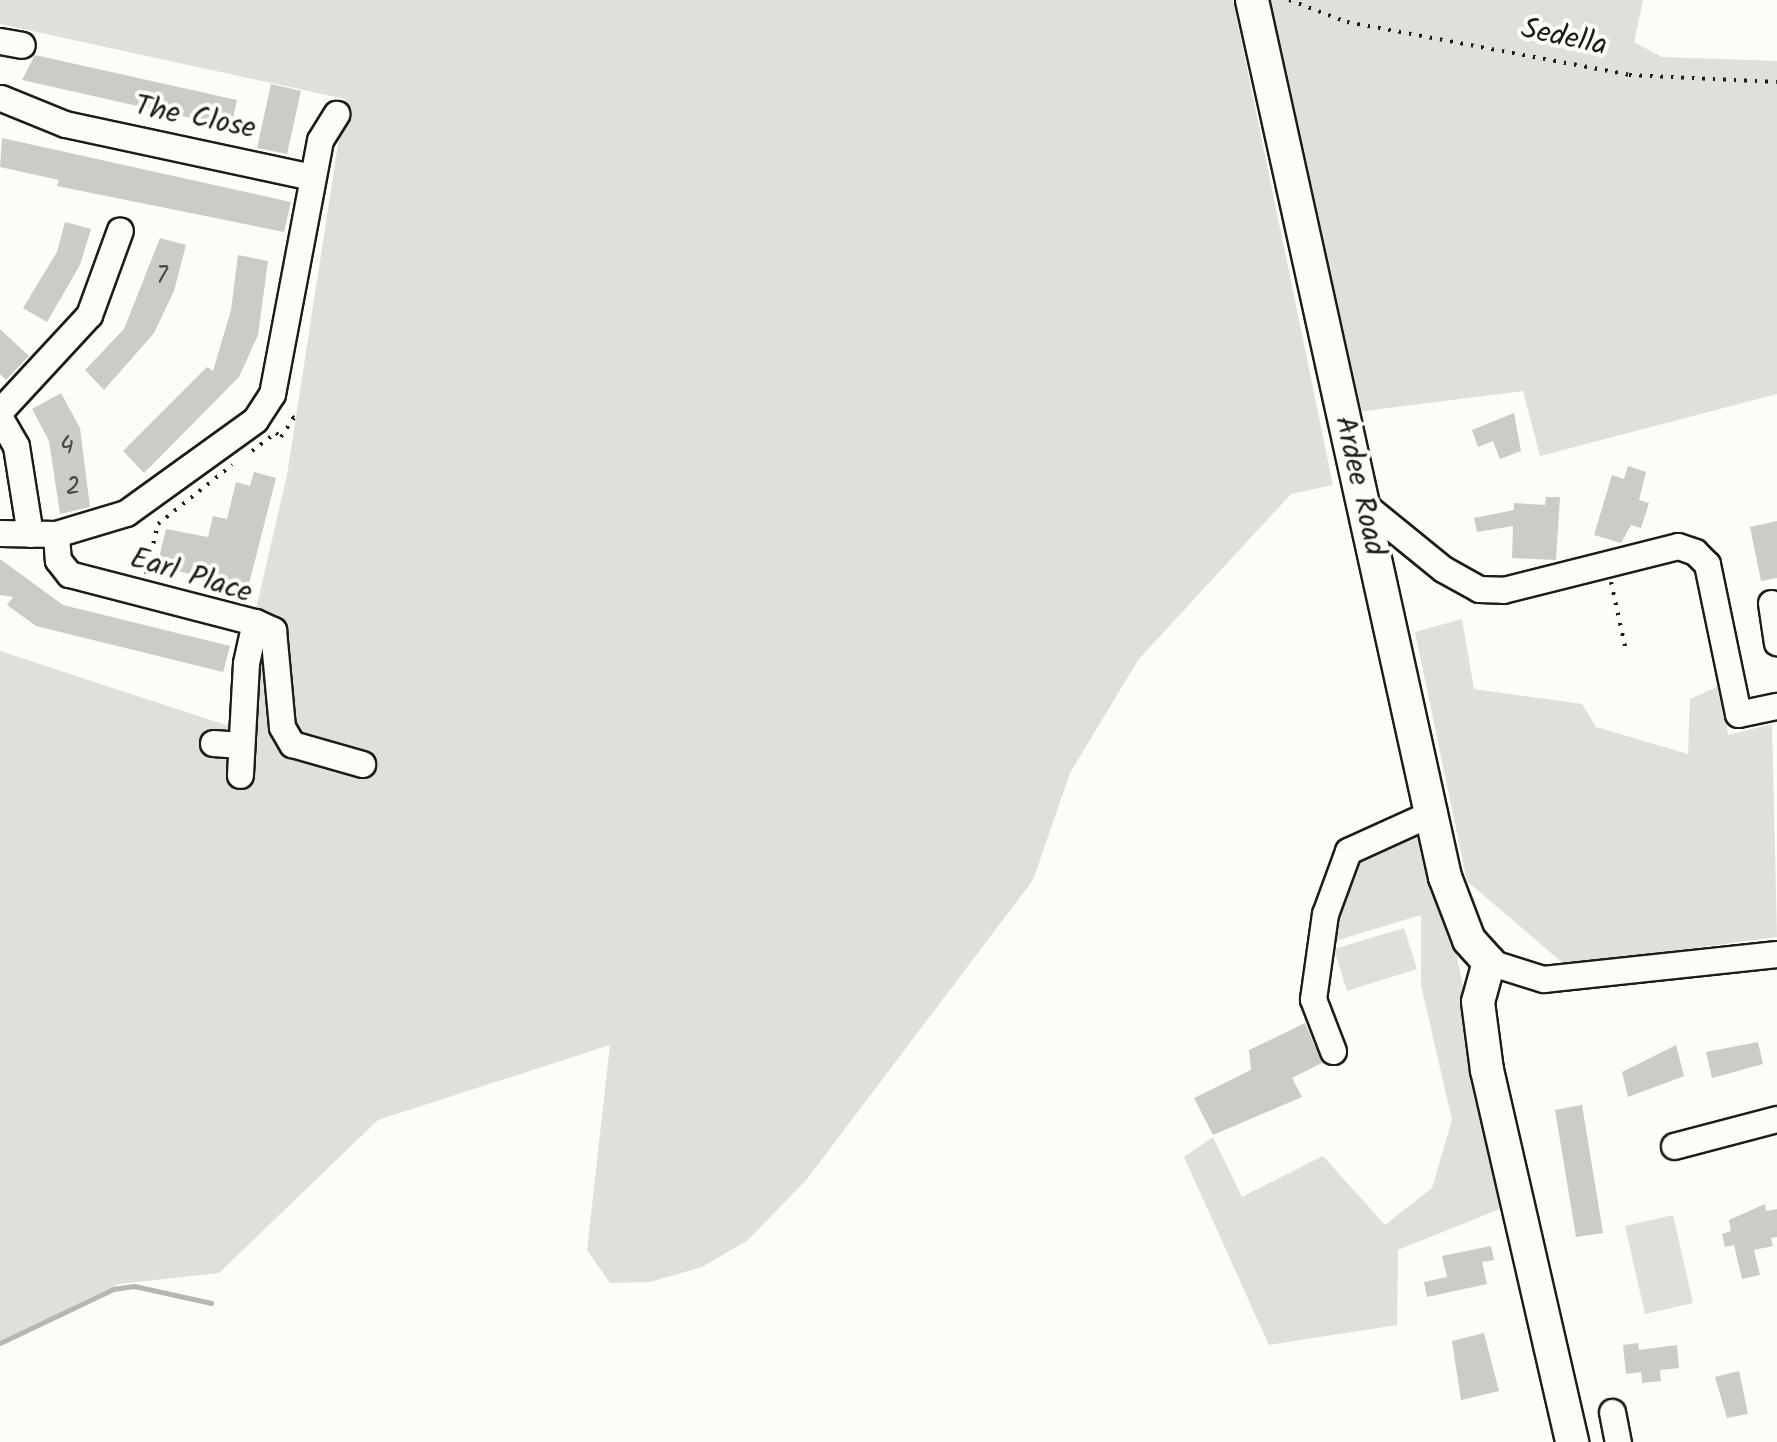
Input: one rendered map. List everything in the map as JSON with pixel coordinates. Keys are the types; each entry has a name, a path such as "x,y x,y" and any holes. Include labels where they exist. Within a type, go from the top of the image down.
{"main road":[{"name":"Ardee Road","path":"1252,0 1434,812 1445,877 1469,940 1489,962"},
{"path":"1489,962 1478,1002 1487,1070 1572,1442"}],"street":[{"name":"The Close","path":"3,92 65,124 312,176"},
{"path":"0,533 42,534 126,513 264,408 320,140 336,114"},
{"path":"42,534 16,446 0,414 89,316 120,230"},
{"path":"1363,504 1442,570 1479,588 1503,590 1678,546 1695,552 1708,564 1738,714 1777,706"},
{"name":"Earl Place","path":"42,534 69,574 255,622 240,775"},
{"path":"1770,603 1777,643"},
{"path":"255,622 272,630 282,728 292,744 362,764"},
{"path":"212,744 242,745"},
{"path":"1333,1051 1313,999 1325,914 1348,851 1434,812"},
{"path":"1489,962 1543,979 1777,954"},
{"path":"1674,1146 1777,1119"},
{"path":"1612,1412 1618,1442"}],"path":[{"name":"Sedella","path":"1288,0 1347,22 1628,75 1777,82"},
{"path":"1606,564 1625,646"}],"shaded area":[{"path":"0,0 1233,0 1333,485 1291,494 1138,660 1070,773 1033,880 807,1179 748,1240 702,1267 650,1282 610,1283 587,1250 610,1045 378,1120 219,1273 119,1284 0,1342 0,651 229,726 287,475 345,99 0,24"},
{"path":"1270,0 1643,0 1634,42 1662,57 1777,61 1777,394 1540,456 1523,391 1357,412"},
{"path":"1462,619 1474,689 1582,704 1596,727 1688,754 1690,699 1721,685 1728,735 1772,724 1777,937 1565,965 1467,881 1415,632"},
{"path":"1412,807 1456,952 1507,1206 1398,1250 1397,1325 1269,1345 1184,1157 1213,1137 1242,1197 1323,1156 1385,1225 1432,1188 1452,1120 1421,985 1421,915 1338,940 1308,978 1340,845"},
{"path":"1404,928 1417,969 1347,991 1334,949"},
{"path":"1673,1215 1693,1303 1645,1314 1625,1226"}],"building":[{"path":"35,55 237,100 231,127 22,80"},
{"path":"271,84 301,91 287,154 257,148"},
{"path":"2,138 291,202 284,232 57,186 59,180 0,167"},
{"path":"65,222 91,229 80,265 47,322 23,308 57,252"},
{"path":"160,238 186,245 174,291 154,333 104,390 85,370 124,329"},
{"path":"238,255 268,261 258,335 239,377 144,473 123,451 207,367 213,371 231,310"},
{"path":"0,329 29,356 6,380 0,374"},
{"path":"61,393 80,428 90,507 60,514 49,441 32,409"},
{"path":"1514,413 1521,451 1500,459 1493,441 1478,447 1472,430"},
{"path":"1628,466 1646,472 1639,500 1649,503 1641,528 1631,525 1621,543 1594,535 1612,475 1624,479"},
{"path":"254,472 276,478 248,588 157,566 166,529 208,537 213,516 227,519 236,482 250,486"},
{"path":"1546,497 1560,497 1556,560 1512,558 1513,526 1477,532 1474,518 1514,510 1514,503 1545,505"},
{"path":"1777,521 1777,578 1761,581 1750,527"},
{"path":"0,559 63,605 230,646 223,672 36,626 7,605 13,597 0,595"},
{"path":"1305,1023 1322,1063 1292,1078 1302,1097 1213,1135 1194,1098 1251,1070 1249,1050"},
{"path":"1758,1042 1763,1064 1712,1078 1706,1052"},
{"path":"1676,1045 1684,1076 1628,1097 1622,1072"},
{"path":"1582,1105 1603,1233 1576,1237 1555,1110"},
{"path":"1765,1204 1766,1211 1777,1209 1777,1237 1771,1238 1773,1246 1754,1250 1760,1275 1742,1279 1734,1245 1725,1247 1722,1234 1731,1231 1729,1220"},
{"path":"1491,1246 1494,1260 1482,1262 1487,1284 1427,1297 1424,1282 1447,1277 1442,1256"},
{"path":"1484,1333 1499,1391 1461,1400 1452,1341"},
{"path":"1638,1343 1639,1350 1677,1345 1679,1368 1660,1370 1661,1381 1642,1383 1641,1372 1626,1374 1623,1345"},
{"path":"1739,1371 1748,1414 1727,1418 1715,1377"}],"waterway":[{"path":"0,1343 113,1289 134,1286 211,1303"}]}
